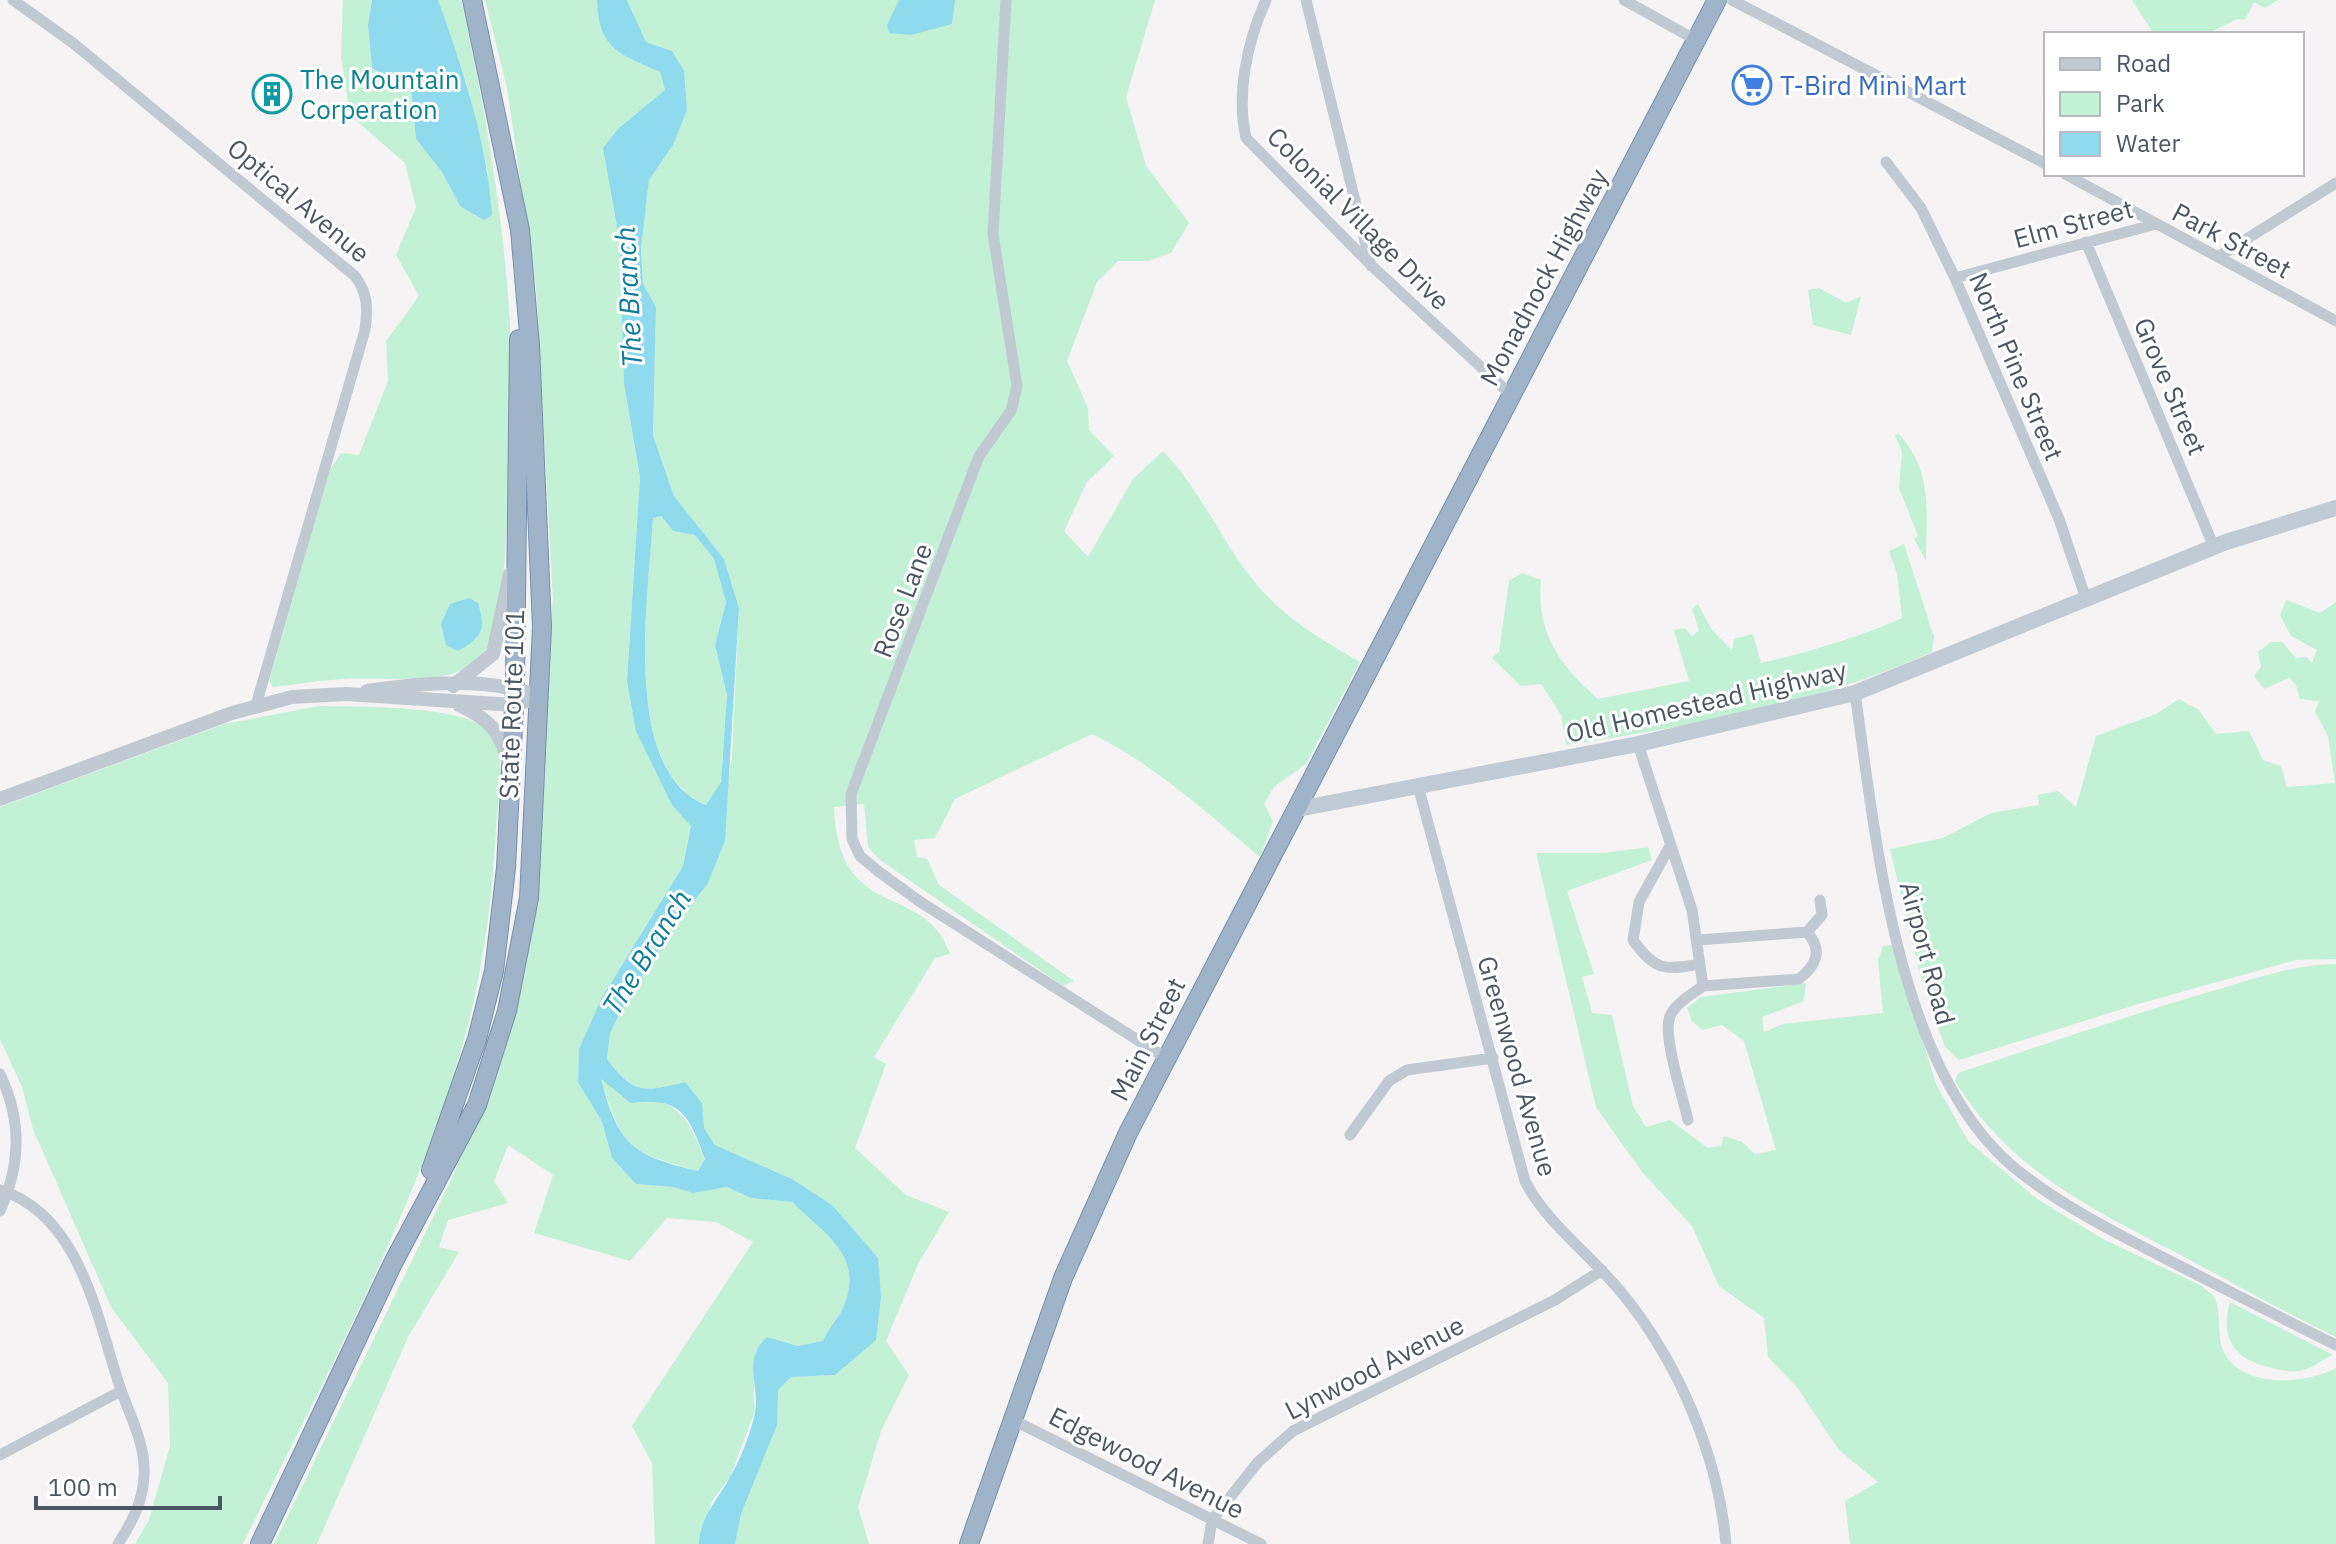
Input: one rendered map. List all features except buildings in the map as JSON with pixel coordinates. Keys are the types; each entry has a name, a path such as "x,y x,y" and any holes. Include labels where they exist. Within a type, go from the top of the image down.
{"highway":[{"name":"State Route 101","path":"260,1544 393,1263 477,1105 507,1011 529,898 542,627 530,345 520,230 500,121 472,0"},
{"name":"Monadnock Highway","path":"1415,578 1717,0"},
{"name":"State Route 101","path":"393,1263 439,1152 477,1039 494,971 506,868 514,696 519,315 500,121"},
{"name":"Main Street","path":"969,1544 1086,1222 1166,1058 1298,809 1415,578"}],"main road":[{"name":"Old Homestead Highway","path":"1298,809 1638,744 1855,693 2214,547 2336,508"}],"street":[{"name":"Optical Avenue","path":"13,0 73,43 344,266 364,287 365,330 256,705"},
{"name":"Rose Lane","path":"1006,0 993,234 1017,386 1011,411 979,456 851,794 852,839 860,856 919,901 1166,1058"},
{"name":"Colonial Village Drive","path":"1266,0 1245,70 1240,113 1246,138 1372,266 1510,394"},
{"path":"1306,0 1372,266"},
{"path":"1624,0 1696,40"},
{"path":"1732,0 2044,163"},
{"name":"North Pine Street","path":"1886,162 1921,208 1955,278 2059,519 2086,599"},
{"name":"Park Street","path":"2069,176 2336,321"},
{"path":"2218,257 2336,183"},
{"name":"Elm Street","path":"1955,278 2156,224"},
{"name":"Grove Street","path":"2086,242 2214,547"},
{"path":"453,686 493,654 517,534"},
{"path":"346,694 419,685 540,697"},
{"name":"Airport Road","path":"1855,693 1874,821 1917,1017 1943,1074 1971,1120 2016,1169 2072,1209 2336,1345"},
{"path":"0,799 256,705 318,694 451,702 514,696"},
{"path":"451,702 484,716 494,726 508,758 510,782"},
{"path":"1638,744 1692,910 1703,986"},
{"name":"Greenwood Avenue","path":"1418,786 1529,1189 1543,1210 1602,1270 1639,1317 1676,1377 1715,1478 1726,1544"},
{"path":"1670,846 1639,902 1633,940 1657,966 1670,970 1699,964"},
{"path":"1698,940 1807,932 1822,915 1820,900"},
{"path":"1688,1120 1668,1031 1670,1016 1681,1002 1703,986 1799,979 1811,970 1817,958 1815,941 1807,932"},
{"path":"1350,1135 1389,1081 1407,1070 1493,1058"},
{"path":"0,1074 16,1117 16,1155 0,1211"},
{"path":"4,1191 37,1213 70,1250 91,1294 143,1451 140,1506 118,1544"},
{"name":"Lynwood Avenue","path":"1208,1544 1212,1520 1258,1462 1293,1431 1555,1300 1602,1270"},
{"path":"0,1455 121,1391"},
{"name":"Edgewood Avenue","path":"1013,1420 1082,1451 1261,1544"}],"green space":[{"path":"343,0 372,0 368,25 372,67 411,88 416,139 442,172 460,206 471,209 476,217 488,173 467,84 438,0 461,0 490,147 508,296 512,414 503,583 498,618 488,647 467,668 451,674 416,679 336,680 273,687 269,681 330,470 341,453 359,455 388,381 386,341 419,296 396,255 416,207 405,163 350,115 341,56"},
{"path":"485,0 597,0 598,16 607,40 622,54 660,72 665,90 656,99 619,237 624,384 640,477 627,681 672,805 691,825 683,866 601,999 579,1049 578,1082 602,1122 612,1158 636,1184 673,1187 693,1193 727,1187 751,1198 792,1202 837,1246 849,1271 845,1303 824,1341 798,1346 767,1337 753,1393 755,1411 730,1477 712,1501 699,1544 655,1544 652,1463 632,1426 753,1242 716,1222 667,1218 630,1261 534,1233 553,1175 508,1145 494,1181 508,1203 448,1220 439,1247 459,1252 408,1337 317,1544 274,1544 453,1176 487,1091 516,997 553,600 536,287 507,88"},
{"path":"627,0 1155,0 1126,97 1146,166 1189,223 1171,253 1148,261 1118,261 1097,282 1067,361 1088,408 1089,430 1114,456 1087,482 1064,531 1088,557 1133,479 1163,451 1189,483 1245,570 1269,598 1306,628 1360,662 1306,764 1274,787 1264,804 1273,821 1260,857 1158,774 1092,734 955,799 935,838 914,840 917,857 927,859 939,885 1074,981 1063,986 880,860 868,847 864,804 834,807 839,844 850,869 866,886 922,916 938,931 950,954 935,958 874,1057 886,1064 855,1148 906,1195 949,1212 918,1264 886,1341 909,1375 881,1431 858,1507 869,1544 735,1544 741,1514 777,1425 777,1390 791,1377 835,1375 881,1297 792,1179 715,1145 704,1128 701,1103 685,1082 659,1088 641,1088 625,1079 607,1059 610,1033 628,997 679,919 707,885 732,758 739,608 724,559 674,496 653,436 656,307 643,284 641,249 649,180 673,145 672,51 646,42"},
{"path":"2132,0 2278,0 2265,8 2254,2 2245,20 2237,19 2211,32 2153,32"},
{"path":"1819,288 1846,303 1861,296 1851,335 1813,325 1808,290"},
{"path":"1899,434 1918,464 1923,479 1927,510 1926,561 1914,539 1918,536 1899,488 1902,452 1895,435"},
{"path":"660,516 673,531 695,535 714,559 726,602 715,645 727,695 721,782 706,805 679,786 661,756 650,719 645,632 653,517"},
{"path":"1904,544 1934,637 1932,652 1844,686 1799,699 1706,721 1566,745 1561,715 1541,684 1521,686 1492,658 1499,652 1509,581 1522,573 1541,580 1542,617 1553,647 1572,674 1598,699 1689,681 1674,630 1685,628 1692,637 1699,630 1692,609 1698,604 1712,630 1732,650 1734,639 1753,634 1761,663 1815,649 1902,618 1897,573 1889,551"},
{"path":"2286,600 2320,613 2336,602 2336,959 2296,960 2138,1004 1959,1060 1945,1047 1921,979 1890,849 1943,838 1991,813 2039,805 2038,795 2058,791 2076,807 2096,736 2156,714 2179,699 2199,710 2216,734 2249,731 2263,760 2281,766 2287,787 2335,783 2328,736 2315,712 2319,701 2300,699 2296,685 2289,678 2264,689 2254,676 2261,667 2258,652 2271,642 2282,642 2296,658 2306,657 2312,663 2317,650 2291,636 2280,615"},
{"path":"319,706 382,707 458,716 477,723 489,732 495,742 500,778 493,877 473,1004 448,1094 397,1226 243,1544 135,1544 149,1520 170,1446 168,1383 111,1307 33,1129 22,1087 0,1039 0,807 224,724"},
{"path":"1648,847 1652,860 1567,891 1594,974 1582,977 1592,1013 1612,1015 1633,1106 1646,1127 1670,1120 1708,1148 1721,1146 1724,1136 1742,1142 1755,1154 1776,1150 1744,1041 1722,1025 1702,1030 1692,1021 1687,1008 1701,997 1806,983 1804,1001 1762,1017 1764,1032 1783,1024 1883,1013 1878,960 1883,946 1893,945 1936,1084 1968,1141 2037,1199 2103,1239 2200,1285 2213,1295 2218,1308 2223,1350 2231,1363 2243,1372 2274,1380 2291,1380 2323,1374 2336,1368 2336,1544 1850,1544 1845,1501 1878,1482 1839,1450 1797,1387 1768,1357 1764,1318 1719,1286 1692,1226 1642,1172 1596,1107 1536,853 1604,853"},
{"path":"2336,964 2336,1337 2122,1224 2059,1187 2003,1141 1955,1081 1958,1073 2183,1000 2290,969"},
{"path":"600,1078 635,1096 662,1102 684,1118 705,1160 698,1171 655,1158 631,1144 616,1120"},
{"path":"2230,1302 2333,1355 2300,1371 2272,1368 2246,1358 2232,1345 2228,1336"}],"water":[{"path":"372,0 438,0 465,79 485,160 492,215 484,220 460,206 442,172 416,139 411,88 372,68 368,25"},
{"name":"The Branch","path":"597,0 627,0 646,42 672,51 684,71 687,110 673,145 649,180 641,249 643,284 656,307 653,436 674,496 724,559 739,608 725,841 707,885 679,919 628,997 610,1033 607,1059 625,1079 641,1088 659,1088 685,1082 702,1103 704,1128 715,1145 792,1179 832,1205 878,1258 881,1297 876,1340 835,1375 791,1377 778,1390 777,1425 741,1514 735,1544 699,1544 706,1517 734,1470 751,1429 756,1402 755,1354 767,1337 798,1346 823,1341 845,1303 849,1271 837,1246 792,1202 751,1198 727,1187 693,1193 673,1187 636,1184 612,1158 602,1122 578,1082 579,1049 601,999 683,866 691,826 672,805 636,731 627,681 640,477 624,384 619,237 603,148 619,128 665,90 660,72 614,48 607,40 598,16","holes":["661,516 673,531 695,535 714,559 726,602 715,645 727,695 721,782 706,805 679,786 661,757 650,719 645,633 653,518","601,1079 631,1103 662,1103 681,1112 694,1131 705,1159 698,1171 658,1160 632,1144 614,1119"]},
{"path":"899,0 955,0 952,24 911,35 889,33 887,25"},
{"path":"469,598 478,603 482,626 477,637 458,651 446,645 441,624 450,604"}],"place":[{"name":"T-Bird Mini Mart","path":"1752,85"},
{"name":"The Mountain Corperation","path":"272,94"}]}
